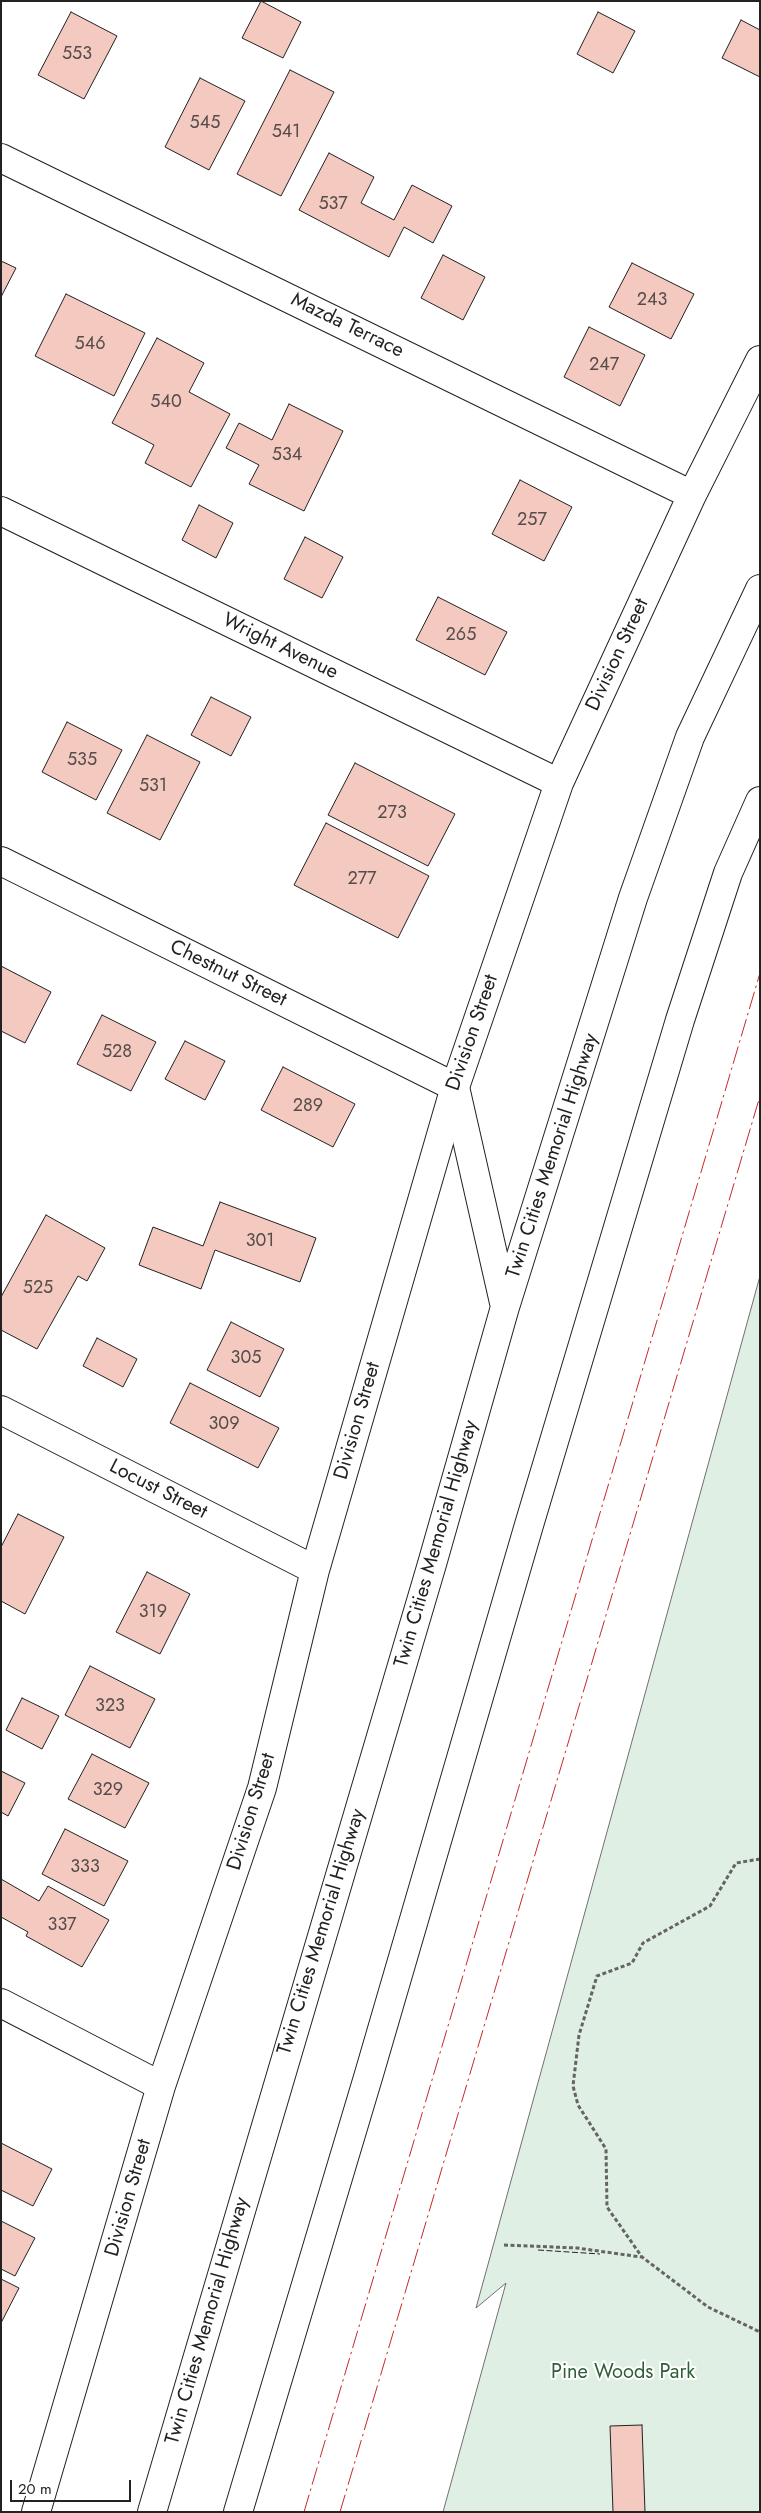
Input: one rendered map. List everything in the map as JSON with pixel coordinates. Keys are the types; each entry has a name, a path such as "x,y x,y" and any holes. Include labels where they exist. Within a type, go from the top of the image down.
{"street":[{"name":"Mazda Terrace","path":"1,158 692,495"},
{"name":"Division Street","path":"36,2512 162,2086 262,1788 315,1570 454,1087 559,784 692,495 760,360"},
{"name":"Wright Avenue","path":"1,511 559,784"},
{"name":"Twin Cities Memorial Highway","path":"152,2512 432,1564 505,1307 633,898 684,754 760,589"},
{"path":"238,2512 680,1020 728,873 760,802"},
{"name":"Chestnut Street","path":"1,861 454,1087"},
{"path":"454,1087 505,1307"},
{"name":"Locust Street","path":"1,1410 315,1570"},
{"path":"1,2003 162,2086"}],"path":[{"path":"760,1859 736,1863 710,1906 643,1943 632,1963 597,1976 582,2027 573,2086 578,2105 606,2149 607,2207 642,2257 708,2307 760,2332"},
{"path":"504,2245 577,2248 642,2257"}],"green space":[{"name":"Pine Woods Park","path":"760,1276 760,2512 443,2512 506,2283 476,2308"}],"building":[{"path":"261,1 301,22 283,58 242,38"},
{"path":"71,12 117,36 84,99 38,75"},
{"path":"598,12 635,31 613,73 577,54"},
{"path":"741,20 760,30 760,77 722,58"},
{"path":"290,70 334,92 281,196 237,174"},
{"path":"200,78 245,101 209,170 165,147"},
{"path":"329,153 374,177 361,203 394,220 412,185 452,206 433,243 404,227 389,257 299,210"},
{"path":"443,255 485,277 463,320 421,298"},
{"path":"1,261 16,268 1,297"},
{"path":"632,263 694,294 671,339 609,307"},
{"path":"66,294 145,333 114,396 35,356"},
{"path":"589,327 645,355 620,406 564,377"},
{"path":"157,338 204,363 189,392 230,414 191,487 145,463 154,445 112,423"},
{"path":"289,404 343,431 304,511 249,484 259,465 226,448 239,423 272,440"},
{"path":"520,480 572,507 544,561 492,534"},
{"path":"199,505 233,523 216,558 182,540"},
{"path":"305,537 343,557 322,598 284,579"},
{"path":"438,597 507,632 485,675 416,640"},
{"path":"211,697 251,717 231,756 191,735"},
{"path":"67,722 122,750 96,800 42,772"},
{"path":"147,735 200,762 160,840 107,813"},
{"path":"355,763 455,814 428,866 328,815"},
{"path":"326,823 429,876 398,938 294,885"},
{"path":"1,966 51,992 25,1043 1,1031"},
{"path":"102,1015 156,1042 131,1091 77,1064"},
{"path":"185,1041 225,1061 205,1100 165,1079"},
{"path":"283,1067 355,1104 333,1147 261,1110"},
{"path":"220,1202 316,1238 300,1282 215,1250 201,1289 139,1265 153,1227 203,1246"},
{"path":"46,1215 105,1248 87,1281 78,1276 37,1349 1,1330 1,1297"},
{"path":"231,1322 284,1349 260,1397 207,1370"},
{"path":"97,1338 137,1359 123,1387 83,1366"},
{"path":"190,1383 279,1428 258,1468 170,1423"},
{"path":"18,1514 64,1537 25,1614 1,1601 1,1547"},
{"path":"147,1572 190,1594 160,1654 116,1632"},
{"path":"90,1666 155,1699 130,1748 65,1715"},
{"path":"22,1698 59,1716 42,1749 6,1730"},
{"path":"92,1754 149,1783 125,1828 68,1799"},
{"path":"1,1771 25,1783 8,1816 1,1812"},
{"path":"65,1829 128,1861 104,1906 42,1874"},
{"path":"1,1879 39,1901 48,1886 109,1920 82,1967 26,1936 28,1932 1,1917"},
{"path":"1,2143 52,2169 33,2206 1,2190"},
{"path":"1,2221 35,2238 15,2276 1,2269"},
{"path":"1,2279 19,2288 1,2323"},
{"path":"642,2425 645,2512 613,2512 610,2426"}],"fence":[{"path":"538,2250 600,2254"}],"power":[{"path":"304,2512 760,973"},
{"path":"340,2512 760,1096"}]}
